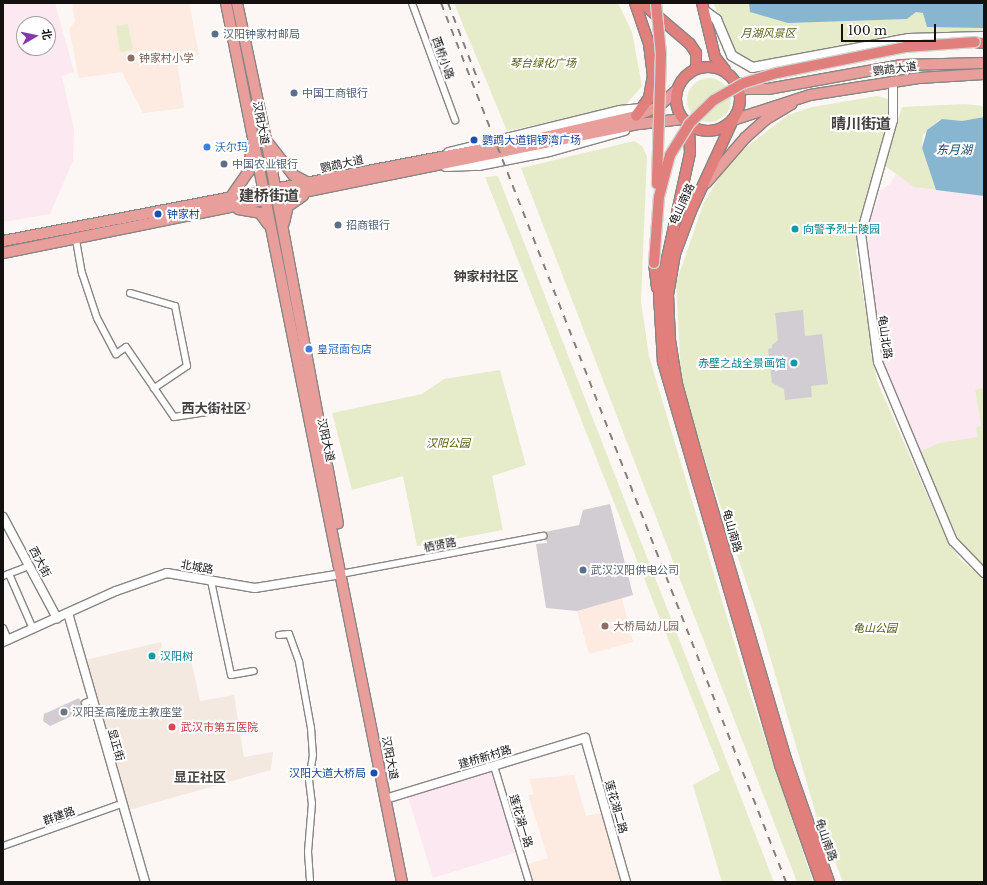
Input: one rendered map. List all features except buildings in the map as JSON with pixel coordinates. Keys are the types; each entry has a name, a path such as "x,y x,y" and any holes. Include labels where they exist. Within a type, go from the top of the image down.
{"highway":[{"path":"635,3 649,44 653,75 649,98 639,116"},
{"path":"642,3 690,44 696,53 696,69"},
{"path":"656,3 661,54 654,264 658,304"},
{"path":"686,122 707,132 722,128 734,120 741,102 737,84 715,57 704,7"},
{"path":"655,234 664,173 679,137 702,111 731,89 777,73 906,47 979,43"},
{"path":"658,304 667,248 690,153 686,122 676,105 677,90 684,77 696,69 717,67 726,72"},
{"name":"龟山南路","path":"734,120 681,234 669,284 668,317 674,370 786,759 829,882"},
{"name":"龟山南路","path":"658,304 663,362 676,413 785,779 821,882"}],"main road":[{"name":"汉阳大道","path":"226,3 252,141 392,797 408,882"},
{"name":"汉阳大道","path":"237,3 284,232 344,573 402,882"},
{"path":"704,7 716,19 731,55 752,67 908,38 984,36"},
{"name":"鹦鹉大道","path":"737,84 746,89 756,90 902,65 984,63"},
{"name":"鹦鹉大道","path":"810,95 893,81 984,74"},
{"name":"鹦鹉大道","path":"3,241 264,197 433,162 639,116 659,106 677,90"},
{"path":"734,120 810,95"},
{"path":"705,184 765,120 810,95"},
{"path":"433,162 478,165 549,151 609,136 639,116"},
{"name":"鹦鹉大道","path":"639,116 686,122"},
{"path":"266,139 293,175 310,187 288,206 284,232"},
{"path":"252,141 249,171 230,203 260,213 272,235"},
{"name":"鹦鹉大道","path":"3,253 76,240 230,203"}],"street":[{"name":"西桥小路","path":"412,3 455,120"},
{"name":"龟山北路","path":"893,81 893,120 861,234 878,362 953,541 964,556 984,573"},
{"path":"76,240 82,273 97,318 116,354 126,348 174,417 246,406"},
{"path":"130,293 175,306 186,366 154,388"},
{"name":"西大街","path":"4,520 57,618"},
{"name":"栖贤路","path":"344,573 543,536"},
{"path":"29,566 6,575 33,629"},
{"name":"北城路","path":"6,641 68,613 167,573 254,588 344,573"},
{"path":"210,581 231,675 254,671"},
{"name":"显正街","path":"68,613 89,702 145,882"},
{"path":"3,628 6,641"},
{"path":"279,635 289,634 299,662 311,728 310,882"},
{"name":"建桥新村路","path":"392,797 586,738"},
{"name":"莲花湖二路","path":"586,738 626,882"},
{"name":"莲花湖一路","path":"494,766 529,882"},
{"name":"群建路","path":"3,846 121,804"}],"shaded area":[{"path":"3,3 55,3 74,72 62,76 74,130 73,161 50,214 3,222"},
{"name":"钟家村小学","path":"72,3 189,3 199,55 177,61 184,108 143,113 122,72 79,78 69,29 75,22"},
{"path":"896,174 918,188 984,196 984,388 975,390 981,426 977,437 939,443 919,452 885,373 867,251 866,227 871,208 875,209 880,190 890,184"},
{"name":"大桥局幼儿园","path":"622,598 633,642 589,654 577,611"},
{"name":"武汉市第五医院","path":"161,642 165,659 190,655 200,701 234,695 244,757 273,752 271,770 129,810 85,660"},
{"path":"492,772 517,852 433,878 408,797"},
{"path":"574,775 586,816 601,813 621,882 532,882 527,864 548,858 528,795 534,794 529,779"}],"green space":[{"name":"琴台绿化广场","path":"454,3 618,3 632,32 642,86 625,106 507,131"},
{"name":"月湖风景区","path":"713,3 984,3 984,33 758,63 746,61 737,53"},
{"path":"128,24 133,50 120,52 116,26"},
{"path":"709,78 721,82 727,88 731,100 727,112 721,118 709,122 697,118 691,112 687,100 691,88 697,82"},
{"name":"龟山公园","path":"877,96 888,99 892,109 866,196 856,251 877,381 946,538 958,557 984,580 984,882 843,882 818,821 761,626 682,392 676,283 704,202 723,171 740,152 788,115 812,107"},
{"path":"964,104 984,106 984,117 962,121 939,120 923,135 922,148 936,190 914,187 884,165 902,107"},
{"path":"634,141 642,146 647,156 641,302 649,356 748,688 813,882 797,882 521,168"},
{"path":"498,176 774,882 722,882 693,785 720,770 485,177"},
{"name":"汉阳公园","path":"500,370 526,465 492,476 503,530 417,546 403,476 352,490 332,413 422,394 444,379"},
{"path":"984,388 984,566 960,543 919,452 939,443 977,437 976,427 981,426 975,390"}],"water":[{"path":"749,3 984,3 984,28 927,27 923,13 916,12 907,19 788,23 750,12"},
{"name":"东月湖","path":"984,117 984,196 936,190 922,148 927,130 942,119 962,121"}],"railway":[{"path":"441,3 786,882"},
{"path":"448,3 479,83"}],"place":[{"name":"汉阳钟家村邮局","path":"215,34"},
{"name":"钟家村小学","path":"131,58"},
{"name":"中国工商银行","path":"294,93"},
{"name":"鹦鹉大道铜锣湾广场","path":"474,140"},
{"name":"沃尔玛","path":"207,147"},
{"name":"中国农业银行","path":"224,164"},
{"name":"钟家村","path":"158,214"},
{"name":"招商银行","path":"338,225"},
{"name":"向警予烈士陵园","path":"795,229"},
{"name":"皇冠面包店","path":"309,349"},
{"name":"赤壁之战全景画馆","path":"794,363"},
{"name":"武汉汉阳供电公司","path":"583,570"},
{"name":"大桥局幼儿园","path":"605,626"},
{"name":"汉阳树","path":"152,656"},
{"name":"汉阳圣高隆庞主教座堂","path":"64,712"},
{"name":"武汉市第五医院","path":"172,727"},
{"name":"汉阳大道大桥局","path":"374,773"}],"district":[{"name":"晴川街道","path":"861,124"},
{"name":"建桥街道","path":"269,196"},
{"name":"钟家村社区","path":"486,277"},
{"name":"西大街社区","path":"214,409"},
{"name":"显正社区","path":"200,778"}]}
